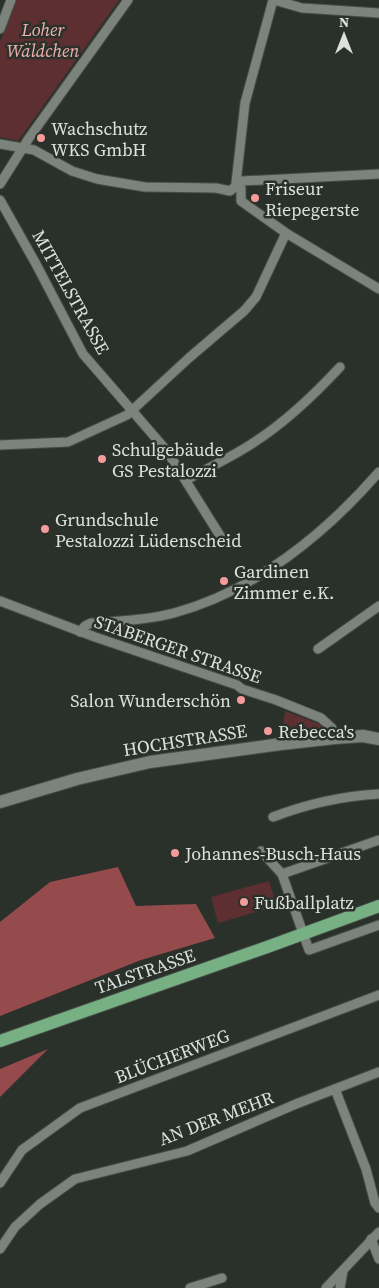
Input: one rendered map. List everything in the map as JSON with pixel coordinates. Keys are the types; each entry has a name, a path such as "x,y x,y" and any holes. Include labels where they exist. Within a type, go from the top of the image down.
{"main road":[{"name":"HOCHSTRASSE","path":"0,802 77,778 150,762 335,738 363,736 379,739"},
{"name":"TALSTRASSE","path":"0,1041 379,906"}],"street":[{"path":"0,29 11,0"},
{"path":"0,184 22,148 128,0"},
{"path":"379,13 302,8 274,0 245,103 236,183 241,188 241,201 286,232 379,289"},
{"path":"0,144 34,150 72,171 97,179 145,187 216,188 230,191 242,182 379,174"},
{"name":"MITTELSTRASSE","path":"0,200 83,354 131,412 167,451 224,542"},
{"path":"0,445 68,442 127,415 244,311 256,297 286,232"},
{"path":"186,480 252,444 272,430 307,401 340,367"},
{"path":"80,632 91,623 129,620 174,613 233,590 310,540 332,521 379,472"},
{"name":"STABERGER STRASSE","path":"0,601 80,632 237,685 242,689 321,718 332,728 335,738"},
{"path":"318,649 379,606"},
{"path":"273,816 336,799 379,794"},
{"path":"282,874 379,840"},
{"path":"261,851 282,874 309,950 379,925"},
{"name":"BLÜCHERWEG","path":"0,1183 22,1150 80,1108 379,995"},
{"name":"AN DER MEHR","path":"0,1249 15,1226 40,1204 75,1179 187,1151 379,1072"},
{"path":"335,1089 366,1169 375,1203 379,1208"},
{"path":"326,1288 379,1232"},
{"path":"371,1239 379,1259"},
{"path":"340,1288 343,1271"},
{"path":"190,1288 222,1278"}],"green space":[{"name":"Loher Wäldchen","path":"16,0 119,0 18,141 0,137 0,42"},
{"path":"129,625 125,640 103,633 105,629"},
{"path":"285,711 322,725 317,733 276,735 282,733"},
{"name":"Fußballplatz","path":"269,881 277,906 218,923 211,897"}],"shaded area":[{"path":"118,867 136,906 196,904 215,938 141,960 0,1016 0,922 50,882"},
{"path":"48,1049 0,1097 0,1069"}],"place":[{"name":"Wachschutz WKS GmbH","path":"41,138"},
{"name":"Friseur Riepegerste","path":"255,198"},
{"name":"Schulgebäude GS Pestalozzi","path":"102,459"},
{"name":"Grundschule Pestalozzi Lüdenscheid","path":"45,529"},
{"name":"Gardinen Zimmer e.K.","path":"224,581"},
{"name":"Salon Wunderschön","path":"241,700"},
{"name":"Rebecca's","path":"268,731"},
{"name":"Johannes-Busch-Haus","path":"175,853"},
{"name":"Fußballplatz","path":"244,902"}]}
